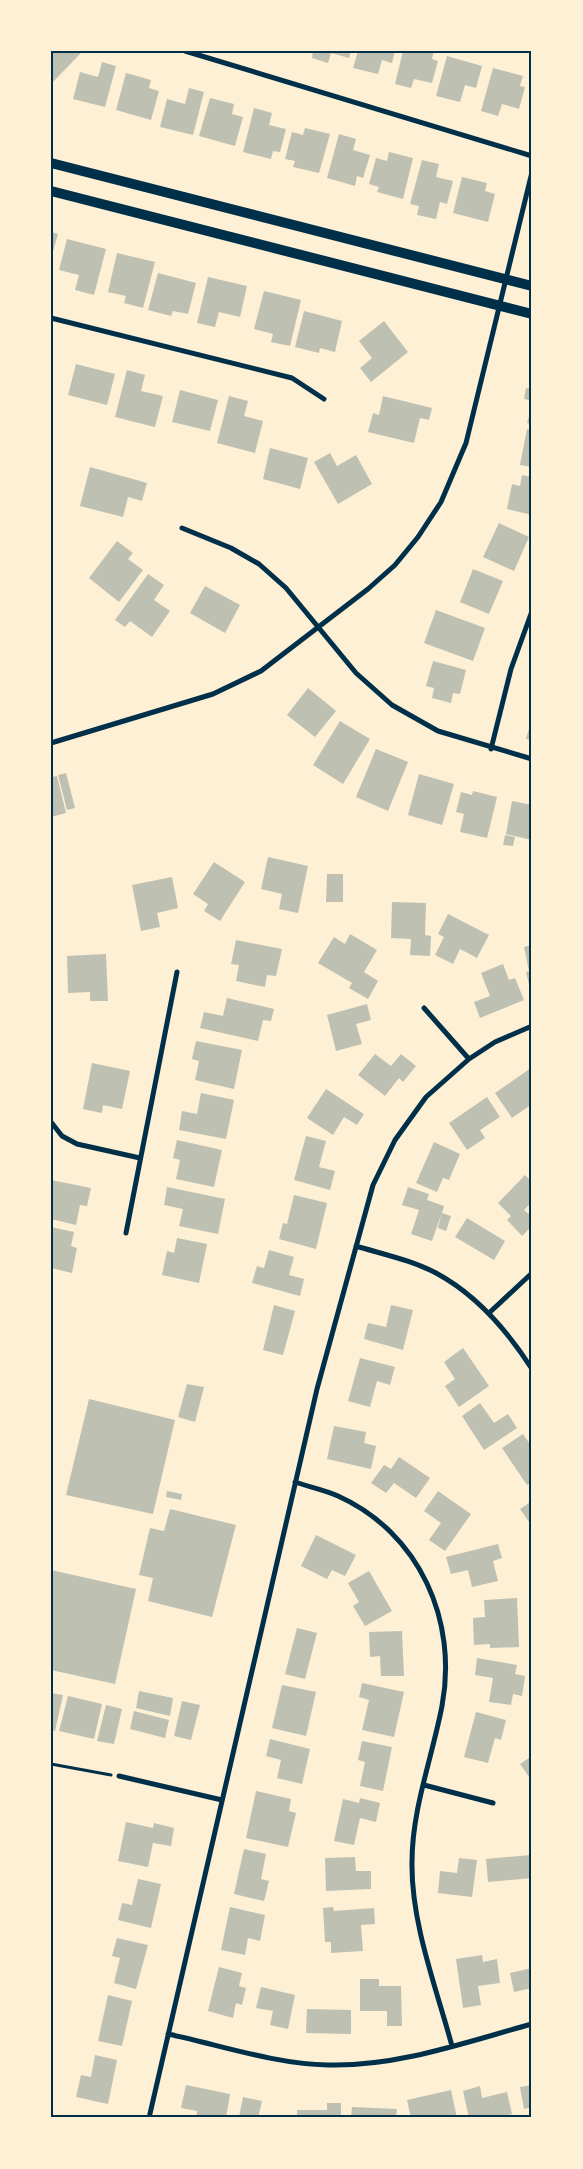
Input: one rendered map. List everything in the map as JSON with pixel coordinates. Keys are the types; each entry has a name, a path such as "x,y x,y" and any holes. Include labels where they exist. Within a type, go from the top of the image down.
{"main road":[{"path":"51,163 532,286"},
{"path":"51,191 532,314"}],"street":[{"path":"185,51 532,156"},
{"path":"51,743 213,694 261,671 368,589 394,564 418,536 441,502 466,443 532,172"},
{"path":"51,318 292,378 324,399"},
{"path":"182,528 231,548 258,564 286,588 356,673 392,705 438,731 491,749 532,759"},
{"path":"491,749 511,669 532,611"},
{"path":"126,1233 177,972"},
{"path":"424,1008 469,1059"},
{"path":"149,2118 317,1389 373,1185 395,1140 426,1097 469,1059 495,1042 532,1026"},
{"path":"51,1122 62,1136 77,1144 140,1158"},
{"path":"356,1246 435,1272 464,1290 490,1313 532,1369"},
{"path":"490,1313 532,1273"},
{"path":"295,1482 339,1496 378,1521 411,1556 433,1595 445,1639 446,1678 442,1706 414,1833 412,1862 414,1901 452,2046"},
{"path":"119,1776 222,1800"},
{"path":"424,1785 493,1803"},
{"path":"168,2034 281,2059 328,2065 386,2062 532,2024"}],"path":[{"path":"51,1764 119,1776"}],"building":[{"path":"51,51 79,51 81,53 51,84"},
{"path":"313,51 351,51 349,58 331,53 328,63 312,58"},
{"path":"358,51 395,51 392,63 382,60 378,74 353,68"},
{"path":"403,51 434,51 432,59 438,61 432,83 414,79 411,88 395,84"},
{"path":"447,56 482,66 476,88 465,85 460,102 436,96"},
{"path":"102,62 116,66 105,107 73,99 80,72 98,77"},
{"path":"493,68 523,76 520,86 525,87 519,109 502,104 498,116 481,111"},
{"path":"126,73 151,80 149,88 159,91 151,120 116,110"},
{"path":"189,88 204,92 193,135 160,127 167,99 185,104"},
{"path":"210,98 234,104 232,114 243,117 235,146 199,136"},
{"path":"254,108 272,113 269,125 286,129 280,152 273,151 271,159 243,152"},
{"path":"305,128 330,134 319,173 293,167 295,161 285,159 292,132 303,135"},
{"path":"339,134 356,139 353,150 370,155 363,178 357,176 355,186 327,178"},
{"path":"389,152 413,158 403,199 377,192 379,187 369,184 376,158 387,161"},
{"path":"422,160 439,164 436,177 453,181 447,204 440,202 436,219 417,215 419,206 410,204"},
{"path":"462,177 487,183 485,191 495,194 488,222 453,213"},
{"path":"51,232 58,234 52,255 51,255"},
{"path":"67,239 106,249 94,295 75,290 79,275 59,270"},
{"path":"117,253 155,262 143,308 124,303 126,296 108,292"},
{"path":"158,273 196,283 188,314 173,311 171,316 148,310"},
{"path":"208,277 247,286 240,317 219,312 215,327 197,323"},
{"path":"264,291 301,300 290,346 271,342 273,334 254,329"},
{"path":"304,311 342,321 335,352 320,348 319,353 295,347"},
{"path":"384,321 408,352 371,382 360,368 372,358 359,341"},
{"path":"76,364 115,374 107,405 68,395"},
{"path":"127,370 145,375 141,391 163,396 155,427 115,417"},
{"path":"526,388 532,389 529,400 524,399"},
{"path":"180,390 218,400 210,431 172,422"},
{"path":"229,396 248,401 244,416 263,421 255,453 217,443"},
{"path":"383,396 432,408 429,420 420,418 414,443 368,432 373,413 379,415"},
{"path":"532,406 532,424 527,423"},
{"path":"527,429 532,430 532,467 520,465"},
{"path":"270,448 308,458 300,489 263,479"},
{"path":"330,453 337,466 356,455 372,484 338,504 314,462"},
{"path":"90,467 147,483 142,501 128,497 123,517 80,506"},
{"path":"522,475 532,477 532,515 507,509 512,484 520,486"},
{"path":"499,523 529,537 514,571 483,557"},
{"path":"117,541 133,553 128,559 143,570 119,602 89,578"},
{"path":"473,569 503,581 489,614 460,602"},
{"path":"148,574 164,585 154,600 170,611 152,637 130,621 125,627 115,620"},
{"path":"205,586 240,605 225,633 190,613"},
{"path":"436,610 485,628 473,661 424,643"},
{"path":"433,661 466,670 460,694 453,693 451,703 432,698 434,688 426,686"},
{"path":"308,688 336,711 315,737 287,715"},
{"path":"532,718 532,740 526,739"},
{"path":"340,721 370,739 343,784 313,765"},
{"path":"376,749 408,762 388,811 356,797"},
{"path":"66,773 75,808 67,810 58,775"},
{"path":"419,774 454,784 442,825 408,815"},
{"path":"57,776 66,813 51,817 51,777"},
{"path":"473,791 497,797 487,838 460,832 464,814 456,812 461,792 472,795"},
{"path":"512,801 532,805 532,840 506,834"},
{"path":"505,835 515,837 513,846 503,845"},
{"path":"268,857 308,866 298,913 279,909 282,894 261,889"},
{"path":"214,862 245,882 220,921 204,911 208,904 193,894"},
{"path":"327,874 343,874 343,902 326,902"},
{"path":"172,877 178,908 157,913 160,927 141,931 132,885"},
{"path":"392,902 426,903 425,935 431,936 430,956 410,955 411,939 391,938"},
{"path":"448,914 489,935 477,958 460,949 453,964 435,955 444,937 438,934"},
{"path":"350,934 377,950 364,972 378,981 368,999 349,988 352,983 318,963 334,937 345,944"},
{"path":"236,940 282,949 276,976 267,975 265,987 236,981 239,965 231,964"},
{"path":"532,945 531,993 526,972 529,971 524,947"},
{"path":"106,954 108,1001 90,1001 90,992 68,993 67,956"},
{"path":"503,964 509,980 515,978 524,1000 480,1018 474,1002 490,996 481,973"},
{"path":"227,998 274,1009 271,1021 263,1020 258,1041 200,1028 204,1012 223,1016"},
{"path":"367,1004 371,1020 356,1024 362,1044 336,1051 327,1015"},
{"path":"196,1041 242,1050 234,1089 195,1080 199,1061 192,1059"},
{"path":"375,1054 391,1066 401,1054 416,1066 403,1082 399,1078 385,1096 358,1075"},
{"path":"92,1063 130,1071 122,1109 103,1105 102,1113 83,1109"},
{"path":"531,1068 532,1104 512,1118 495,1093"},
{"path":"326,1089 364,1114 357,1125 344,1117 333,1135 307,1118"},
{"path":"201,1093 234,1100 226,1139 179,1130 182,1111 197,1114"},
{"path":"487,1097 500,1117 480,1130 485,1138 467,1150 449,1123"},
{"path":"306,1136 326,1141 319,1167 335,1171 330,1190 294,1180"},
{"path":"177,1140 222,1150 214,1187 176,1179 180,1160 173,1158"},
{"path":"434,1142 460,1154 449,1180 443,1178 437,1192 416,1183"},
{"path":"525,1175 532,1182 532,1202 524,1210 532,1217 532,1226 522,1236 507,1220 511,1216 498,1203"},
{"path":"51,1180 91,1188 87,1206 80,1205 76,1225 51,1219"},
{"path":"167,1187 225,1199 218,1234 179,1226 183,1209 164,1205"},
{"path":"408,1187 429,1194 427,1200 444,1206 442,1213 451,1216 446,1231 438,1228 441,1215 432,1241 411,1234 419,1210 402,1205"},
{"path":"294,1195 327,1203 316,1249 279,1239 283,1223 287,1224"},
{"path":"467,1218 505,1241 494,1260 455,1237"},
{"path":"51,1227 74,1232 71,1246 77,1248 72,1273 51,1268"},
{"path":"177,1238 207,1244 199,1283 162,1275 167,1251 174,1253"},
{"path":"269,1250 294,1257 289,1275 304,1279 300,1296 252,1283 257,1266 264,1268"},
{"path":"274,1305 295,1311 283,1355 263,1350"},
{"path":"391,1305 413,1310 403,1350 364,1339 368,1323 386,1327"},
{"path":"463,1348 489,1386 459,1407 445,1386 455,1379 444,1362"},
{"path":"360,1358 395,1367 390,1385 377,1381 370,1407 348,1401"},
{"path":"187,1384 204,1387 195,1422 178,1417"},
{"path":"89,1399 175,1420 153,1514 66,1495"},
{"path":"480,1403 494,1423 508,1414 517,1428 484,1450 462,1416"},
{"path":"334,1426 366,1432 364,1443 376,1446 371,1469 327,1459"},
{"path":"523,1434 532,1447 532,1482 527,1485 502,1448"},
{"path":"399,1457 430,1478 416,1498 394,1483 386,1493 371,1483 384,1465 391,1469"},
{"path":"167,1491 182,1494 181,1500 166,1497"},
{"path":"438,1491 471,1514 445,1551 429,1540 441,1523 424,1511"},
{"path":"532,1501 532,1526 520,1509"},
{"path":"170,1509 236,1525 212,1617 148,1601 153,1578 139,1575 150,1528 164,1531"},
{"path":"316,1535 356,1555 345,1576 332,1570 327,1579 301,1566"},
{"path":"498,1544 502,1558 493,1561 498,1581 472,1587 468,1570 451,1574 446,1557"},
{"path":"51,1570 136,1589 115,1684 51,1670"},
{"path":"369,1571 392,1611 365,1626 353,1606 359,1602 348,1583"},
{"path":"517,1598 519,1647 490,1648 490,1644 474,1645 473,1618 485,1617 484,1600"},
{"path":"297,1628 317,1633 305,1679 285,1674"},
{"path":"402,1631 404,1676 381,1676 380,1656 370,1657 369,1632"},
{"path":"477,1658 517,1665 515,1674 525,1676 522,1696 513,1694 511,1705 489,1702 493,1678 475,1675"},
{"path":"362,1683 404,1692 394,1737 362,1730 369,1700 359,1697"},
{"path":"282,1685 316,1692 306,1736 272,1728"},
{"path":"139,1691 173,1698 170,1716 136,1708"},
{"path":"51,1693 63,1695 55,1731 51,1730"},
{"path":"68,1696 102,1704 94,1739 59,1731"},
{"path":"182,1701 200,1705 191,1740 174,1736"},
{"path":"106,1705 122,1709 114,1744 97,1741"},
{"path":"134,1711 169,1720 165,1738 130,1729"},
{"path":"476,1712 506,1720 501,1740 495,1738 488,1763 464,1757"},
{"path":"270,1739 310,1749 302,1784 277,1778 281,1760 266,1756"},
{"path":"362,1741 392,1747 383,1791 360,1786 365,1762 358,1760"},
{"path":"532,1756 532,1781 520,1764"},
{"path":"256,1791 291,1799 289,1811 296,1813 288,1847 246,1838"},
{"path":"360,1798 380,1803 376,1822 360,1818 354,1845 334,1841 343,1799 359,1803"},
{"path":"126,1822 153,1828 154,1823 174,1828 171,1846 153,1843 148,1867 118,1861"},
{"path":"244,1849 266,1854 261,1879 269,1881 264,1901 234,1894"},
{"path":"531,1855 532,1878 488,1882 486,1859"},
{"path":"355,1857 356,1871 371,1871 371,1889 326,1891 325,1858"},
{"path":"459,1858 477,1860 472,1897 438,1893 440,1871 457,1873"},
{"path":"138,1879 161,1884 151,1928 118,1920 122,1903 132,1905"},
{"path":"230,1907 265,1915 260,1941 248,1938 245,1955 221,1950"},
{"path":"333,1907 334,1911 374,1908 375,1924 361,1925 363,1951 331,1953 331,1942 325,1942 323,1908"},
{"path":"117,1938 148,1945 136,1989 114,1983 120,1958 112,1956"},
{"path":"482,1955 483,1962 497,1959 500,1983 478,1986 481,2005 463,2008 456,1959"},
{"path":"219,1967 242,1973 239,1986 246,1988 242,2005 236,2003 233,2018 208,2011"},
{"path":"532,1968 532,1988 514,1992 510,1973"},
{"path":"360,1979 379,1979 379,1986 401,1986 402,2026 387,2026 387,2011 360,2011"},
{"path":"261,1987 295,1995 288,2029 270,2025 273,2011 256,2008"},
{"path":"108,1995 132,2001 122,2046 98,2041"},
{"path":"307,2009 351,2010 351,2034 306,2033"},
{"path":"95,2055 117,2060 108,2104 76,2097 81,2075 91,2077"},
{"path":"186,2085 230,2094 226,2118 196,2118 197,2111 181,2108"},
{"path":"532,2085 532,2107 524,2109 520,2087"},
{"path":"480,2086 482,2098 507,2092 512,2114 498,2118 469,2118 463,2091"},
{"path":"451,2090 457,2118 444,2118 443,2116 411,2118 407,2100"},
{"path":"243,2097 262,2101 258,2118 239,2117"},
{"path":"327,2103 341,2103 341,2118 297,2118 297,2110 327,2110"},
{"path":"352,2107 397,2109 396,2118 351,2118"}]}
